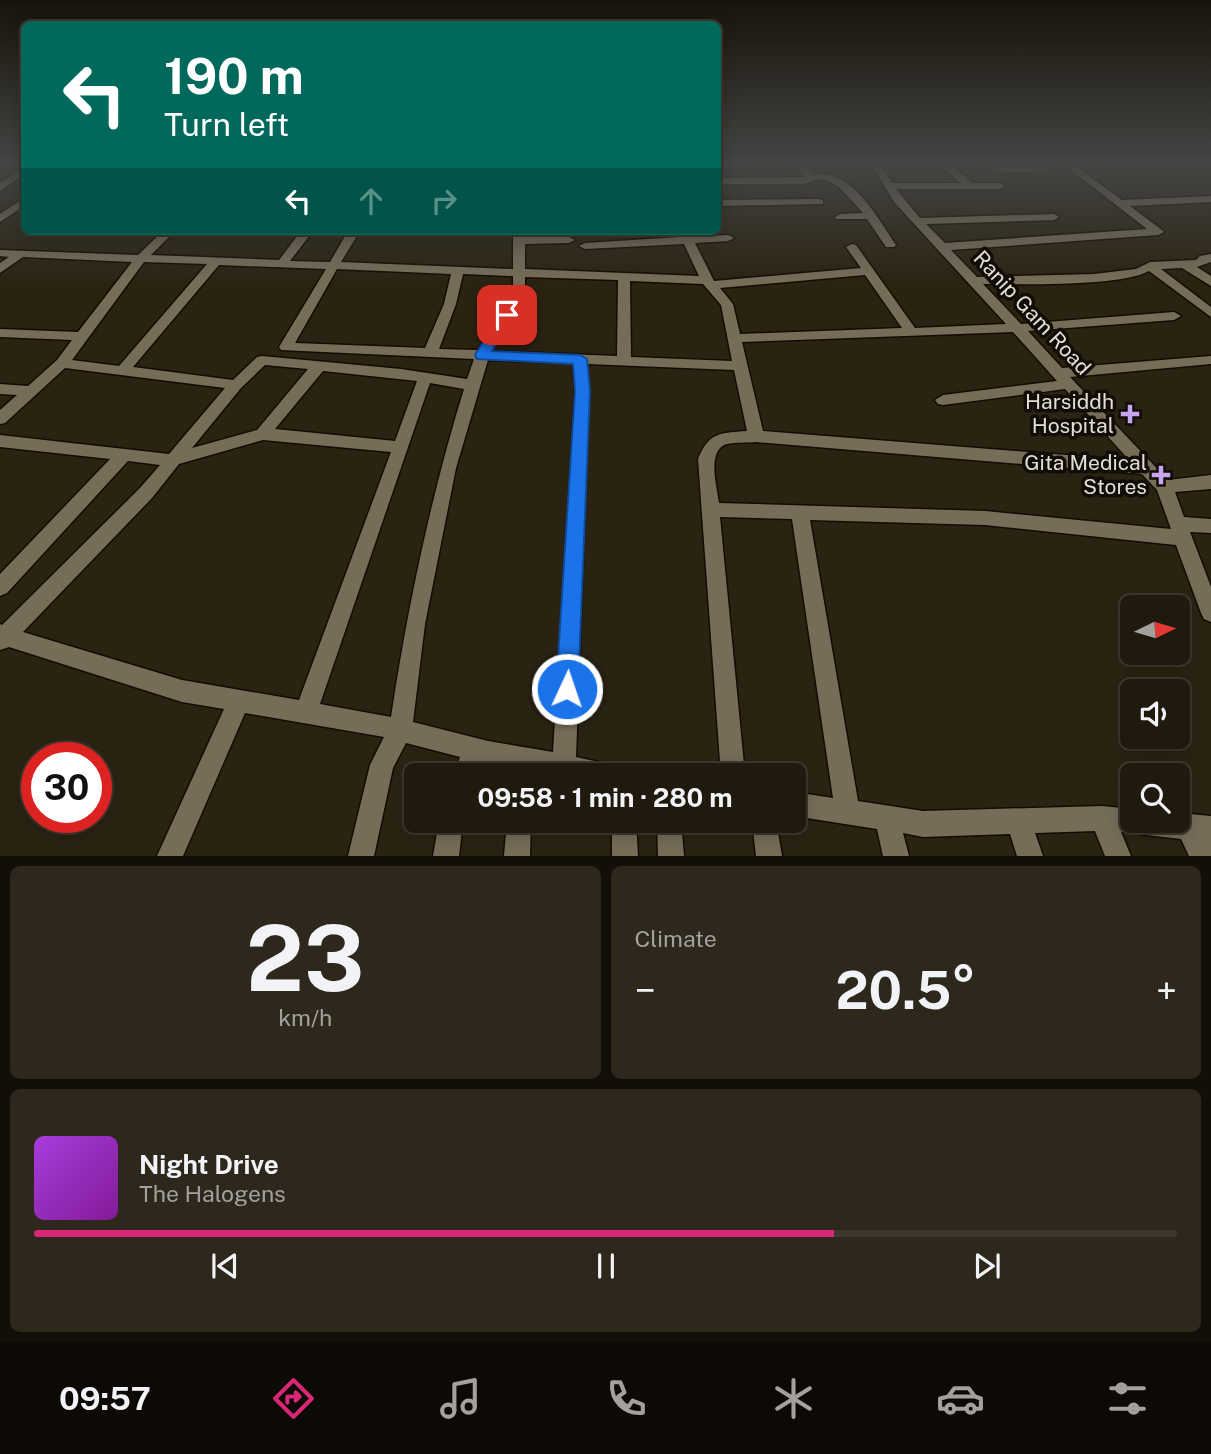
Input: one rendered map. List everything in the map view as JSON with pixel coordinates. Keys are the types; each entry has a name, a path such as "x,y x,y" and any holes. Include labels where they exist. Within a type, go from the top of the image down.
{"street":[{"path":"859,203 890,245"},
{"name":"Ranip Gam Road","path":"901,203 1164,487"},
{"path":"942,247 1158,232 1120,203"},
{"path":"0,205 21,204"},
{"path":"0,219 21,204"},
{"path":"840,217 869,216"},
{"path":"918,220 1054,217"},
{"path":"0,419 62,363 140,258 165,235"},
{"path":"281,265 304,235"},
{"path":"286,347 351,235"},
{"path":"361,856 382,765 401,730 415,624 445,481 482,355 519,295 518,236 569,240"},
{"path":"685,236 709,283 727,303 756,436"},
{"path":"585,246 685,236 728,238"},
{"path":"852,247 911,332"},
{"path":"0,253 624,277 709,283 869,271"},
{"path":"0,269 20,254"},
{"path":"975,281 1094,278 1139,272 1150,266 1200,264 1209,259"},
{"path":"122,370 215,262"},
{"path":"1185,264 1211,282"},
{"path":"1150,266 1211,313"},
{"path":"430,353 450,304 457,272"},
{"path":"624,277 624,361"},
{"path":"734,338 1018,328 1174,316"},
{"path":"0,333 83,336"},
{"path":"516,763 401,730 182,691 2,638 146,493 236,385 262,360 286,347 741,366"},
{"path":"564,763 582,391 580,359"},
{"path":"262,360 473,385"},
{"path":"943,400 1059,386 1063,377 1211,360"},
{"path":"62,363 236,385"},
{"path":"263,434 319,366"},
{"path":"306,712 425,378"},
{"path":"0,389 32,391"},
{"path":"0,441 173,460 263,434 401,447"},
{"path":"732,763 706,459 710,446 722,439 756,436 1146,468"},
{"path":"0,587 124,455"},
{"path":"1211,482 1164,487 1211,613"},
{"path":"711,510 985,518 1180,531 1211,526"},
{"path":"800,512 847,813"},
{"path":"170,856 239,701"},
{"path":"470,763 475,750"},
{"path":"806,806 923,824 1102,818 1200,828 1203,856"},
{"path":"1102,818 1118,856"},
{"path":"887,819 896,856"},
{"path":"1018,821 1030,856"},
{"path":"446,856 449,833"},
{"path":"517,856 518,833"},
{"path":"624,833 625,856"},
{"path":"670,833 671,856"},
{"path":"766,833 769,856"}],"place":[{"name":"Harsiddh Hospital","path":"1130,414"},
{"name":"Gita Medical Stores","path":"1161,475"}],"route":[{"path":"507,315 482,355 580,359 582,391 567,689"}]}
